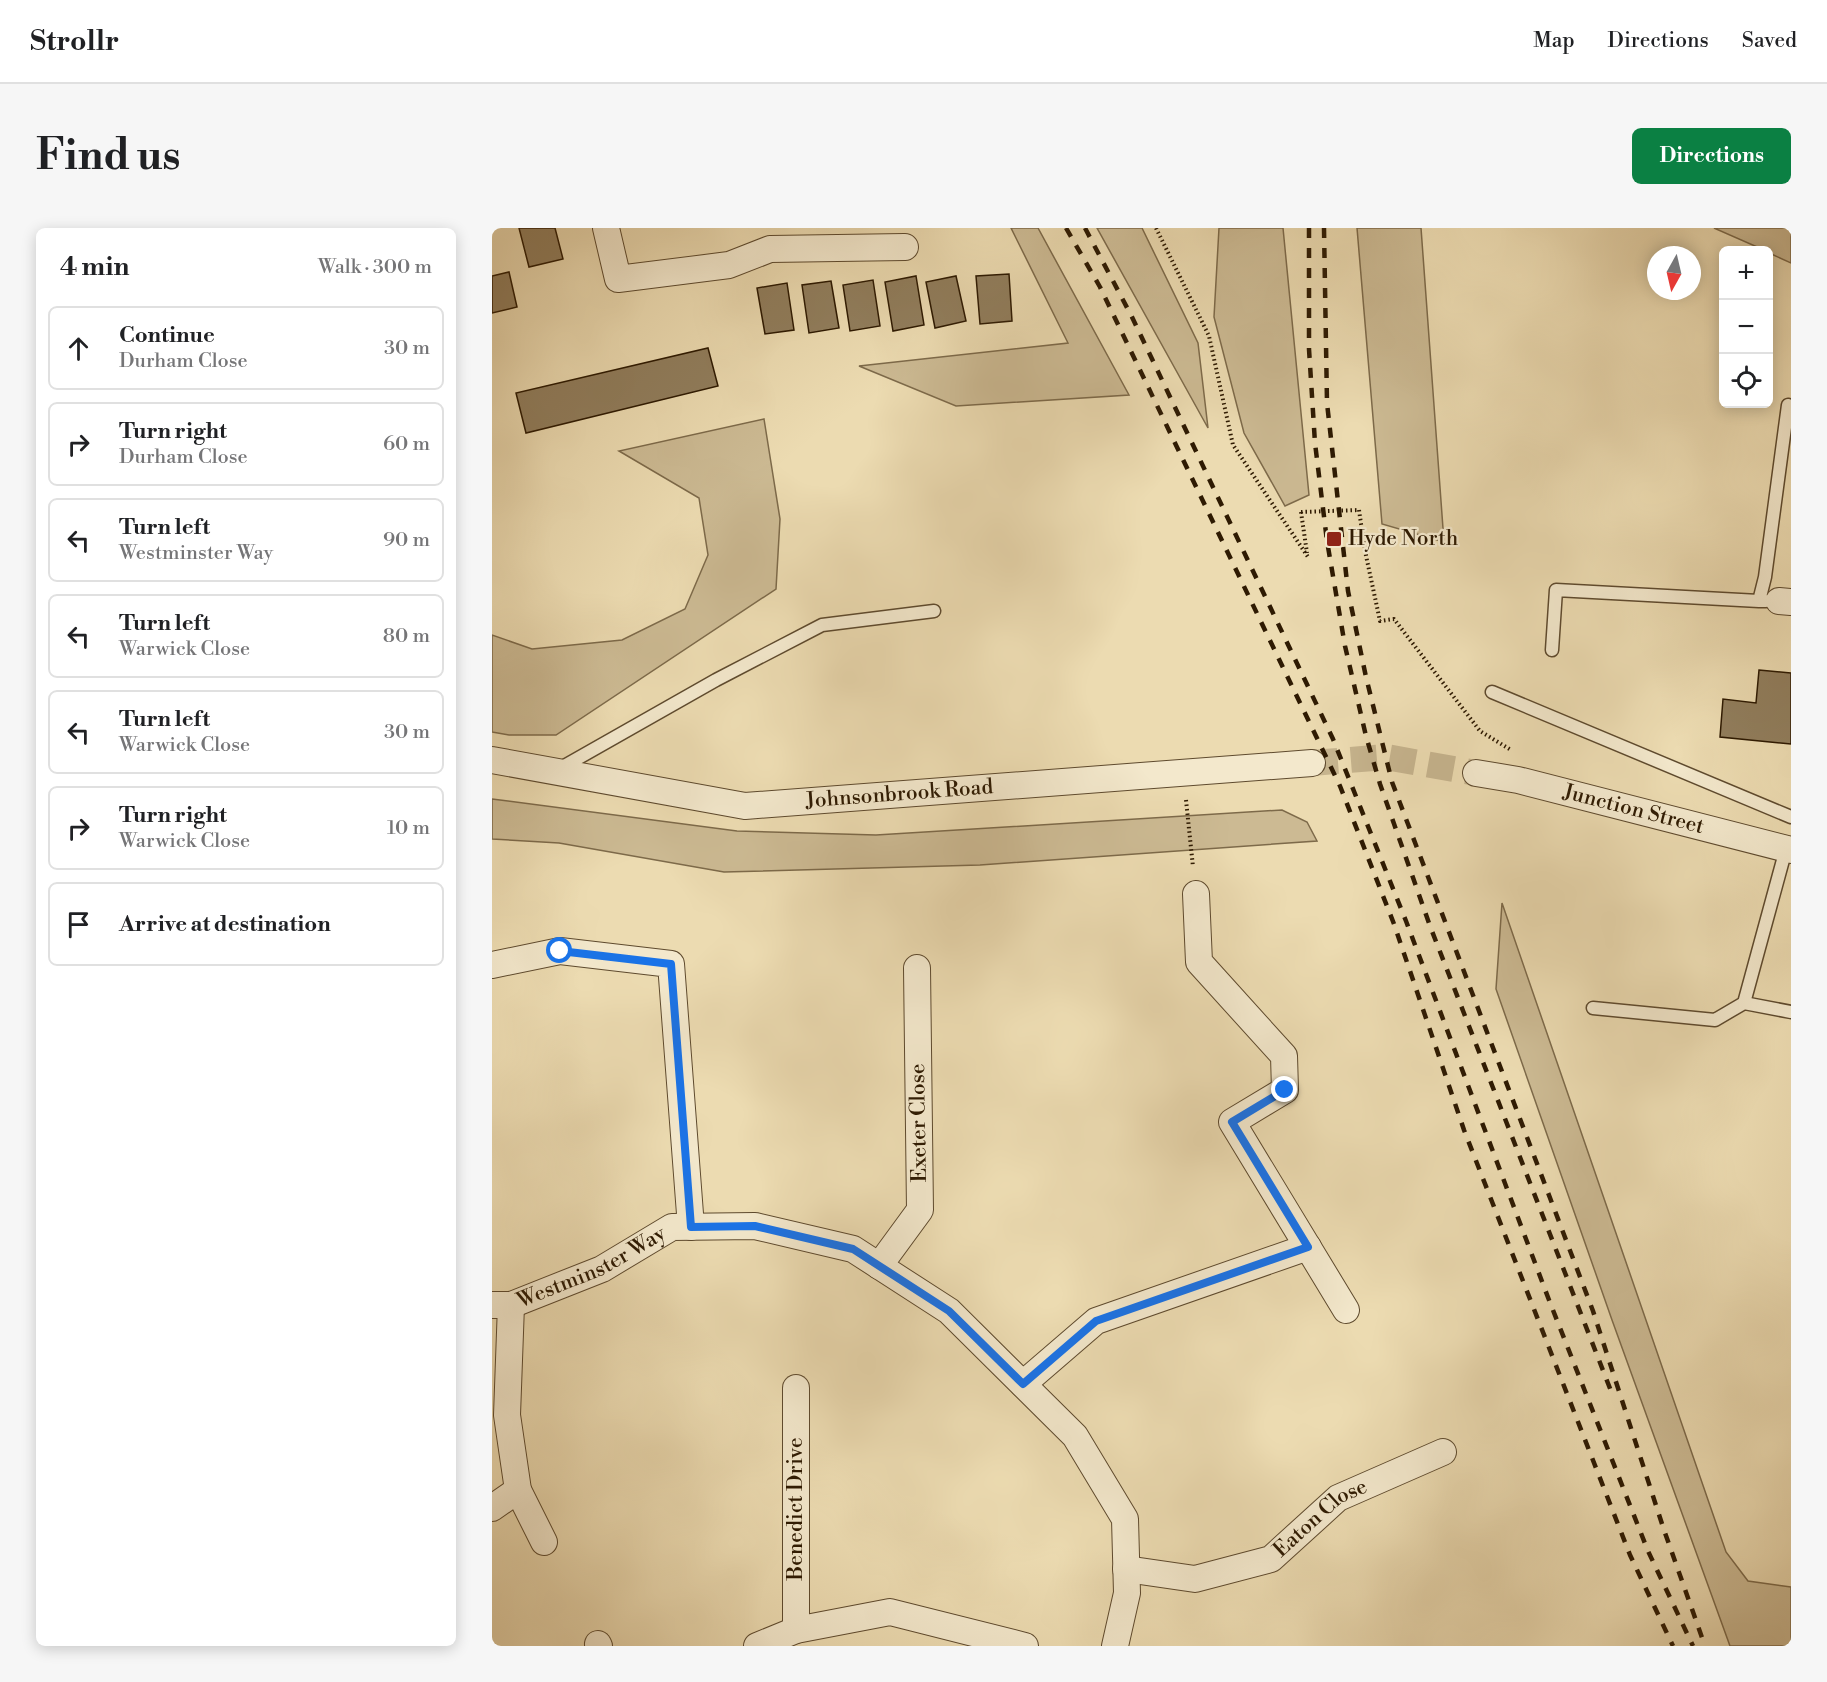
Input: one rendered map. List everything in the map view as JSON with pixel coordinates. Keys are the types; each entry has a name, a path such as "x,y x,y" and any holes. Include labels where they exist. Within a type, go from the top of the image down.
{"street":[{"path":"606,228 618,279 729,265 770,249 841,238 905,248"},
{"name":"Johnsonbrook Road","path":"492,760 745,806 1312,763"},
{"name":"Junction Street","path":"1476,773 1518,780 1789,850"},
{"path":"1196,894 1199,962 1284,1056 1285,1090 1232,1122 1346,1310"},
{"path":"492,965 560,951 671,964 691,1227"},
{"name":"Exeter Close","path":"879,1266 920,1210 917,968"},
{"name":"Westminster Way","path":"502,1305 602,1269 672,1227 755,1226 853,1249 949,1311 1075,1436 1125,1519 1126,1593 1115,1646"},
{"path":"1023,1384 1096,1321 1308,1247"},
{"path":"502,1305 507,1415 518,1490 544,1542"},
{"name":"Benedict Drive","path":"796,1388 796,1630"},
{"name":"Eaton Close","path":"1126,1569 1195,1579 1271,1559 1338,1498 1443,1452"},
{"path":"492,1508 518,1490"},
{"path":"757,1646 796,1630 890,1612 1025,1646"}],"lane":[{"path":"1552,650 1557,590 1776,602 1765,577 1788,405"},
{"path":"555,771 716,680 822,625 934,611"},
{"path":"1492,692 1791,818"},
{"path":"1744,1003 1789,850"},
{"path":"1593,1008 1715,1020 1744,1003 1791,1012"}],"path":[{"path":"1156,228 1209,336 1233,445 1308,557 1301,512 1359,510 1380,621 1394,619 1480,731 1513,751"},
{"path":"1184,772 1196,894"}],"shaded area":[{"path":"1011,228 1038,228 1129,395 956,406 859,366 1068,343"},
{"path":"1097,228 1142,228 1198,343 1208,428"},
{"path":"1219,228 1283,228 1309,495 1285,506 1244,433 1214,317"},
{"path":"1357,228 1421,228 1444,542 1382,524"},
{"path":"1714,228 1791,228 1791,263 1773,255 1773,246 1755,246"},
{"path":"764,419 780,519 776,589 556,735 509,735 492,732 492,635 532,649 622,640 685,609 708,555 699,498 619,451"},
{"path":"492,799 737,831 876,835 1282,810 1307,822 1317,841 980,865 724,872 559,843 492,839"},
{"path":"1502,903 1726,1552 1748,1581 1791,1587 1791,1646 1730,1646 1496,989"}],"building":[{"path":"519,228 555,228 563,259 529,267"},
{"path":"509,272 517,307 492,313 492,276"},
{"path":"1009,274 1012,321 980,324 976,276"},
{"path":"916,276 924,325 893,331 885,282"},
{"path":"956,276 966,321 935,328 926,282"},
{"path":"873,280 880,326 850,331 843,285"},
{"path":"831,281 839,328 809,333 802,285"},
{"path":"787,283 794,330 765,334 757,288"},
{"path":"708,348 718,386 526,433 516,393"},
{"path":"1759,670 1791,673 1791,744 1720,737 1723,699 1756,703"}],"tunnel":[{"path":"1312,763 1386,757 1476,773"}],"railway":[{"path":"1066,228 1100,287 1340,786 1394,924 1464,1130 1630,1555 1673,1646"},
{"path":"1085,228 1132,317 1333,739 1406,921 1549,1300 1648,1551 1693,1646"},
{"path":"1309,228 1309,349 1315,443 1327,541 1345,646 1366,736 1380,784 1430,926 1611,1391"},
{"path":"1324,228 1327,403 1348,591 1392,782 1593,1311 1664,1530 1705,1646"}],"place":[{"name":"Hyde North","path":"1334,539"}],"route":[{"path":"560,951 671,964 691,1227 755,1226 853,1249 949,1311 1023,1384 1096,1321 1308,1247 1232,1122 1285,1090"}]}
